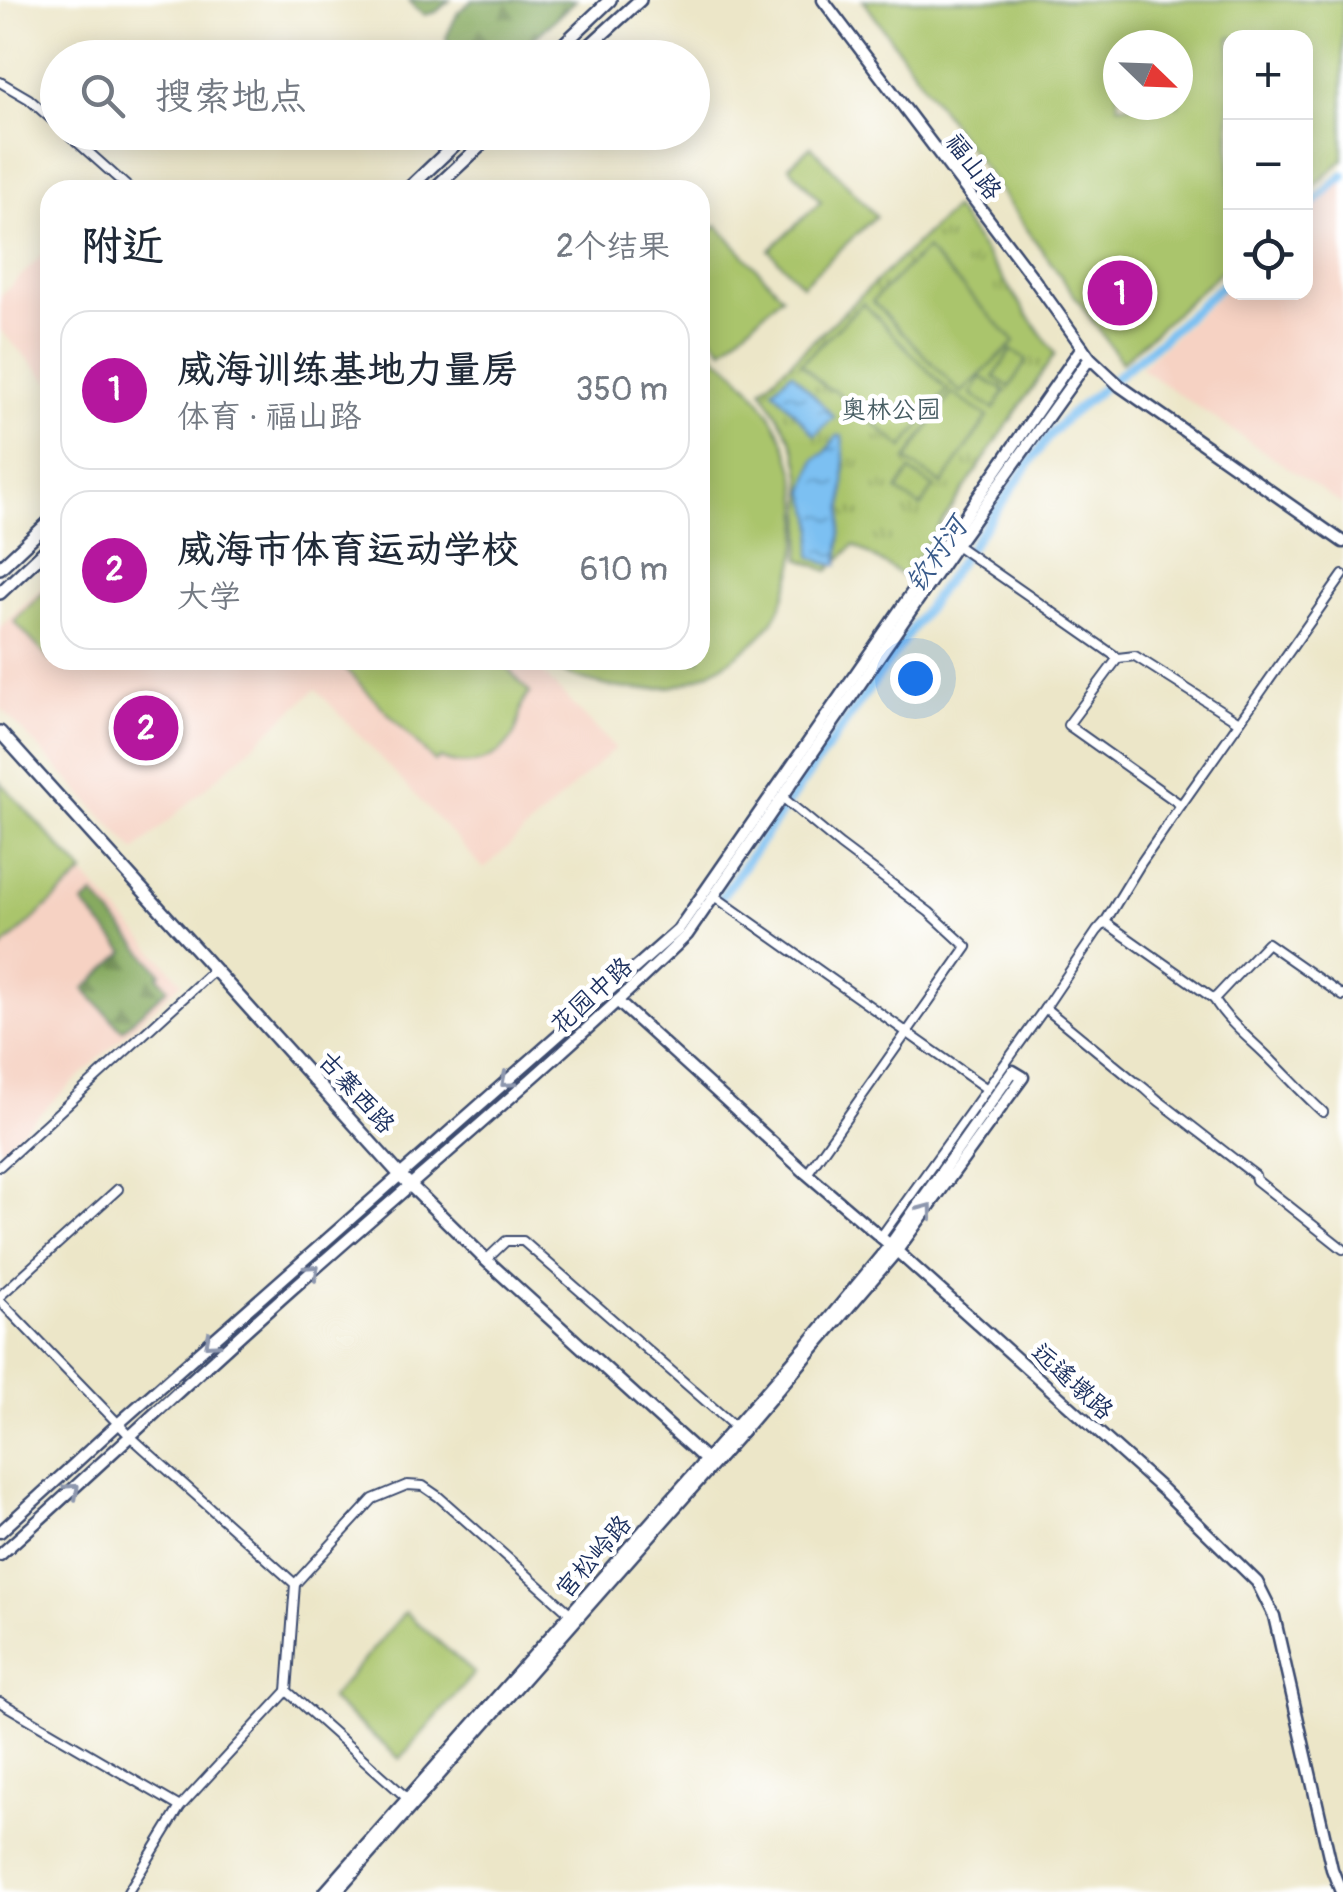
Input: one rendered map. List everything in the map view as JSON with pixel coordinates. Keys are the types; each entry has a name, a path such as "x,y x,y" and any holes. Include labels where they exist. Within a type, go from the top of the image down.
{"main road":[{"path":"568,40 610,0"},
{"path":"596,40 640,0"},
{"name":"福山路","path":"822,0 1090,358 1120,386 1343,542"},
{"path":"418,180 449,150"},
{"path":"444,180 476,150"},
{"path":"0,1532 678,930 1082,347"},
{"name":"花园中路","path":"0,1555 687,935 786,801 1090,358"},
{"path":"0,568 40,530"},
{"path":"0,593 40,555"},
{"name":"古寨西路","path":"0,732 400,1175 486,1260 706,1458"},
{"name":"远遥墩路","path":"617,1001 1163,1490 1258,1582 1274,1616 1332,1869 1341,1892"},
{"path":"336,1892 748,1426 1024,1077 1013,1071 889,1245"},
{"name":"宫松岭路","path":"325,1892 807,1345 889,1245"}],"street":[{"path":"0,82 40,109"},
{"path":"86,150 120,180"},
{"path":"960,547 1118,658 1134,656 1239,722"},
{"path":"889,1245 987,1089 1343,576"},
{"path":"1118,658 1068,726 1181,805"},
{"path":"786,801 967,946 807,1174"},
{"path":"714,896 987,1089"},
{"path":"1105,922 1214,999 1223,1013 1323,1112"},
{"path":"1214,999 1266,943 1343,996"},
{"path":"0,1166 215,969"},
{"path":"1045,1008 1343,1249"},
{"path":"118,1189 0,1298 131,1438 295,1584"},
{"path":"486,1260 506,1241 523,1241 734,1426"},
{"path":"128,1892 180,1807 287,1691 295,1584 373,1499 407,1485 423,1486 571,1614"},
{"path":"287,1691 408,1799"},
{"path":"0,1702 180,1807"}],"shaded area":[{"path":"1343,182 1343,505 1140,368 1223,291 1223,300 1313,300 1313,210"},
{"path":"40,258 40,372 0,330 0,296"},
{"path":"40,590 40,670 540,670 615,748 484,869 316,689 135,851 0,707 0,627"},
{"path":"0,783 182,982 0,1150"}],"green space":[{"path":"409,0 450,0 436,12 424,15"},
{"path":"473,0 576,0 532,40 447,40 458,12"},
{"path":"863,0 1343,0 1343,160 1313,188 1313,30 1223,30 1223,269 1122,362"},
{"path":"811,146 876,216 802,285 769,250 821,202 789,166"},
{"name":"奥林公园","path":"954,208 1055,354 905,577 854,545 828,571 800,559 800,468 791,439 762,389"},
{"path":"717,225 782,296 723,349 710,335 710,232"},
{"path":"926,249 1015,342 961,393 872,301"},
{"path":"863,303 947,390 903,448 836,391 826,388 801,363"},
{"path":"1011,350 1027,360 1010,387 994,377"},
{"path":"710,352 750,388 769,414 794,471 799,536 783,602 756,640 710,672 686,683 622,688 560,670 710,670"},
{"path":"981,377 1005,391 994,409 971,394"},
{"path":"952,393 988,417 942,484 906,460"},
{"path":"910,471 934,487 921,507 897,491"},
{"path":"40,596 40,649 14,621"},
{"path":"347,670 509,670 530,693 510,741 493,756 473,763 440,758 435,762"},
{"path":"0,782 84,873 0,950"},
{"path":"94,895 161,973 158,976 168,988 122,1030 84,989 125,952 83,904"},
{"path":"405,1612 474,1673 400,1759 330,1699"}],"water":[{"path":"792,372 834,417 815,435 773,389"},
{"path":"837,436 842,436 844,468 838,565 811,556 813,517 805,491 815,459 825,453"}],"waterway":[{"name":"钦村河","path":"1313,204 1343,176"},
{"name":"钦村河","path":"722,896 1049,436 1223,284"}],"place":[{"name":"威海训练基地力量房","path":"1120,293"},
{"name":"威海市体育运动学校","path":"146,728"}]}
